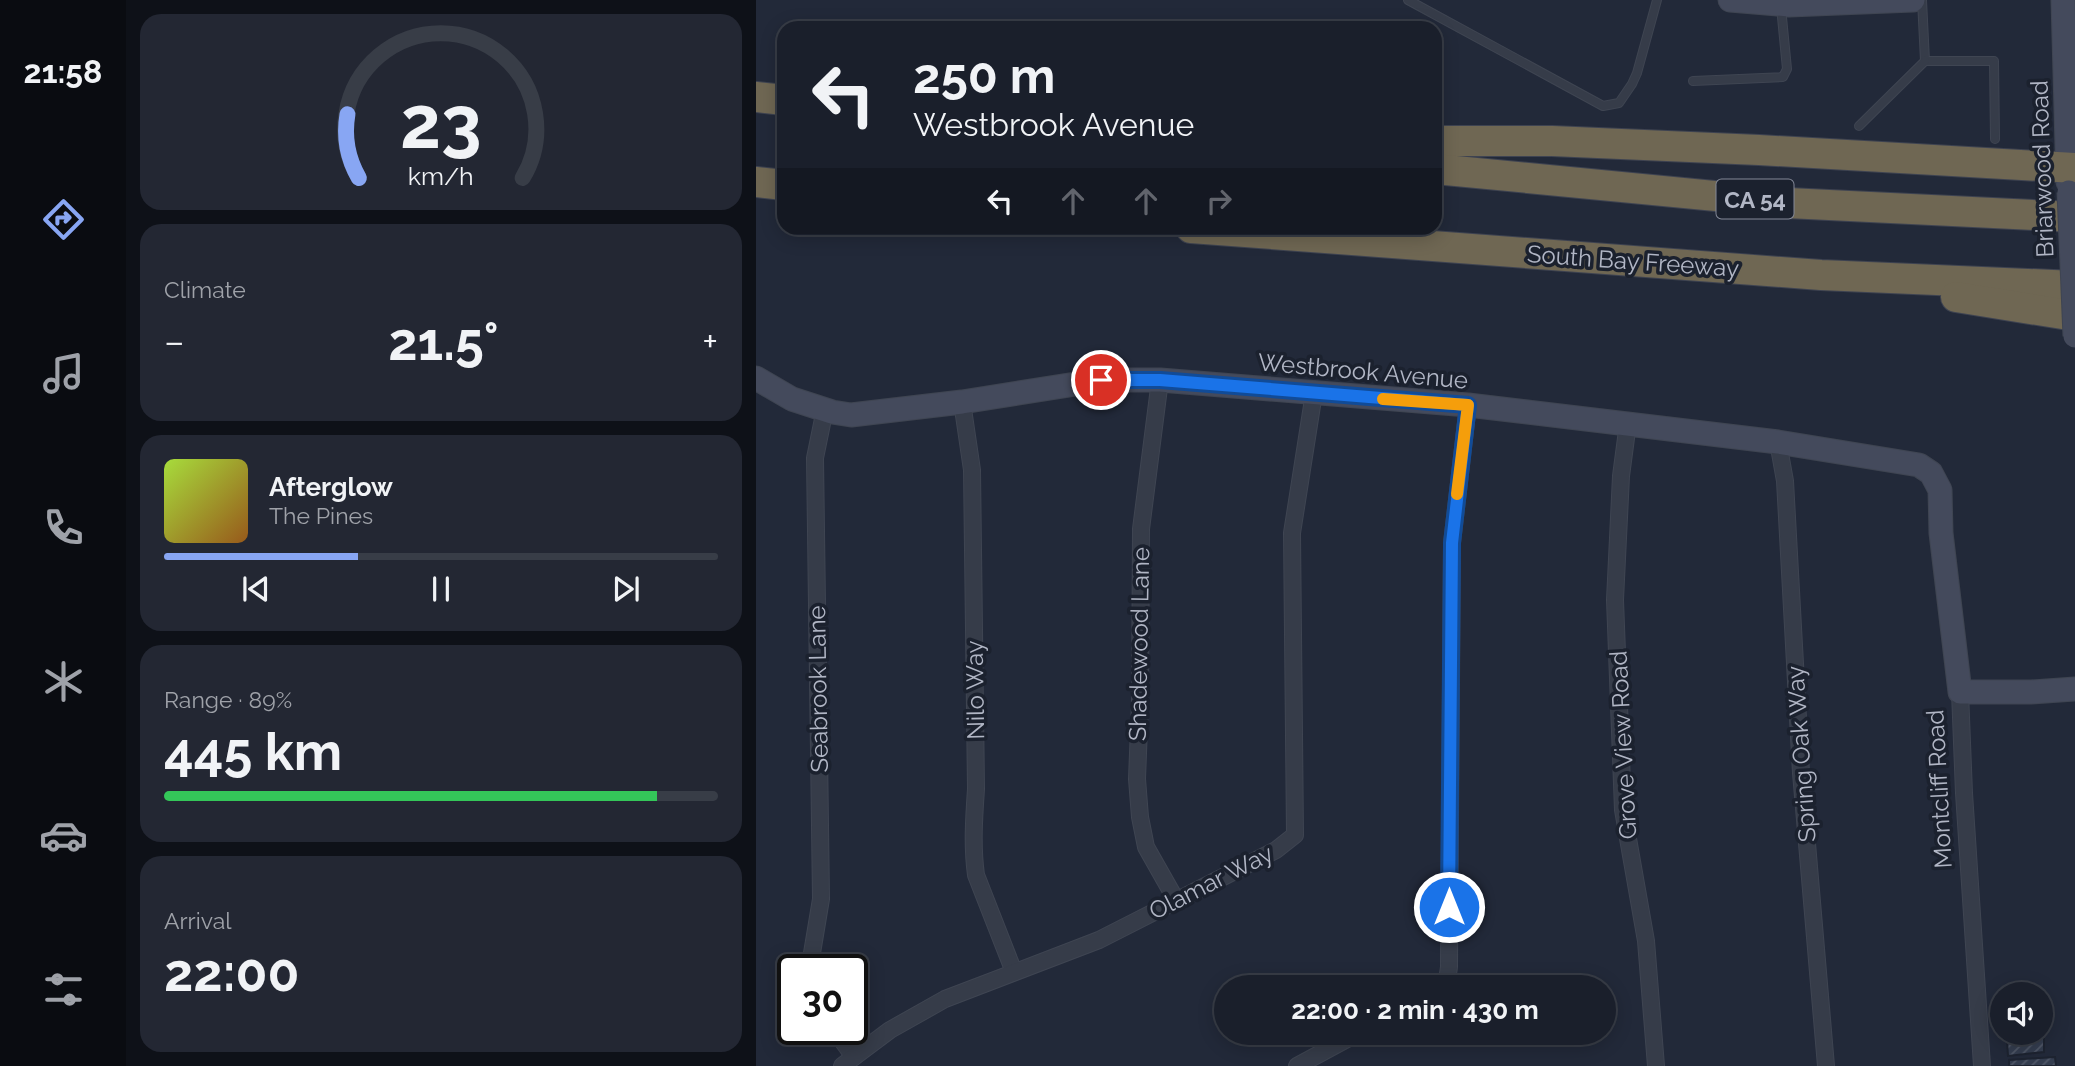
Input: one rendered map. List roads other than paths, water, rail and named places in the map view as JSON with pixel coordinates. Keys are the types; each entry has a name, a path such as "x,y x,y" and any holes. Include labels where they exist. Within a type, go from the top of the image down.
{"highway":[{"path":"756,97 777,99"},
{"path":"1442,141 1552,141 2072,186"},
{"name":"CA 54","path":"1442,170 1788,203 2072,186"},
{"path":"756,182 777,184"},
{"name":"South Bay Freeway","path":"1286,235 1821,275 2075,286"},
{"path":"1821,275 2075,316"}],"street":[{"path":"1730,0 1781,4 1913,0"},
{"name":"Briarwood Road","path":"2063,0 2072,186 2075,336"},
{"name":"Westbrook Avenue","path":"756,378 792,399 851,415 962,402 1101,380 1160,380 1468,405 1778,442 1919,465 1931,473 1940,490 1939,510"},
{"name":"Shadewood Lane","path":"1160,380 1141,529 1140,702 1136,779 1146,847 1176,900"},
{"name":"Olamar Way","path":"848,1061 919,1012 945,999 1099,940 1276,850 1295,835 1292,533 1314,393"},
{"name":"Nilo Way","path":"962,402 972,470 976,789 972,841 976,875 1014,972"},
{"path":"1448,975 1452,543 1468,405"},
{"name":"Seabrook Lane","path":"812,954 821,899 815,458 825,409"},
{"name":"Grove View Road","path":"1628,424 1621,476 1615,600 1623,810 1646,941 1657,1066"},
{"name":"Spring Oak Way","path":"1778,442 1785,481 1801,773 1826,1066"},
{"name":"Montcliff Road","path":"1939,510 1960,692 1982,1066"},
{"path":"1960,692 2075,689"},
{"path":"1297,1066 1336,1045"}],"lane":[{"path":"1408,0 1603,106 1619,103 1632,84 1657,0"},
{"path":"1922,0 1925,61"},
{"path":"1693,81 1783,77 1787,69 1781,4"},
{"path":"1859,126 1925,61 1994,61 1995,139"}]}
